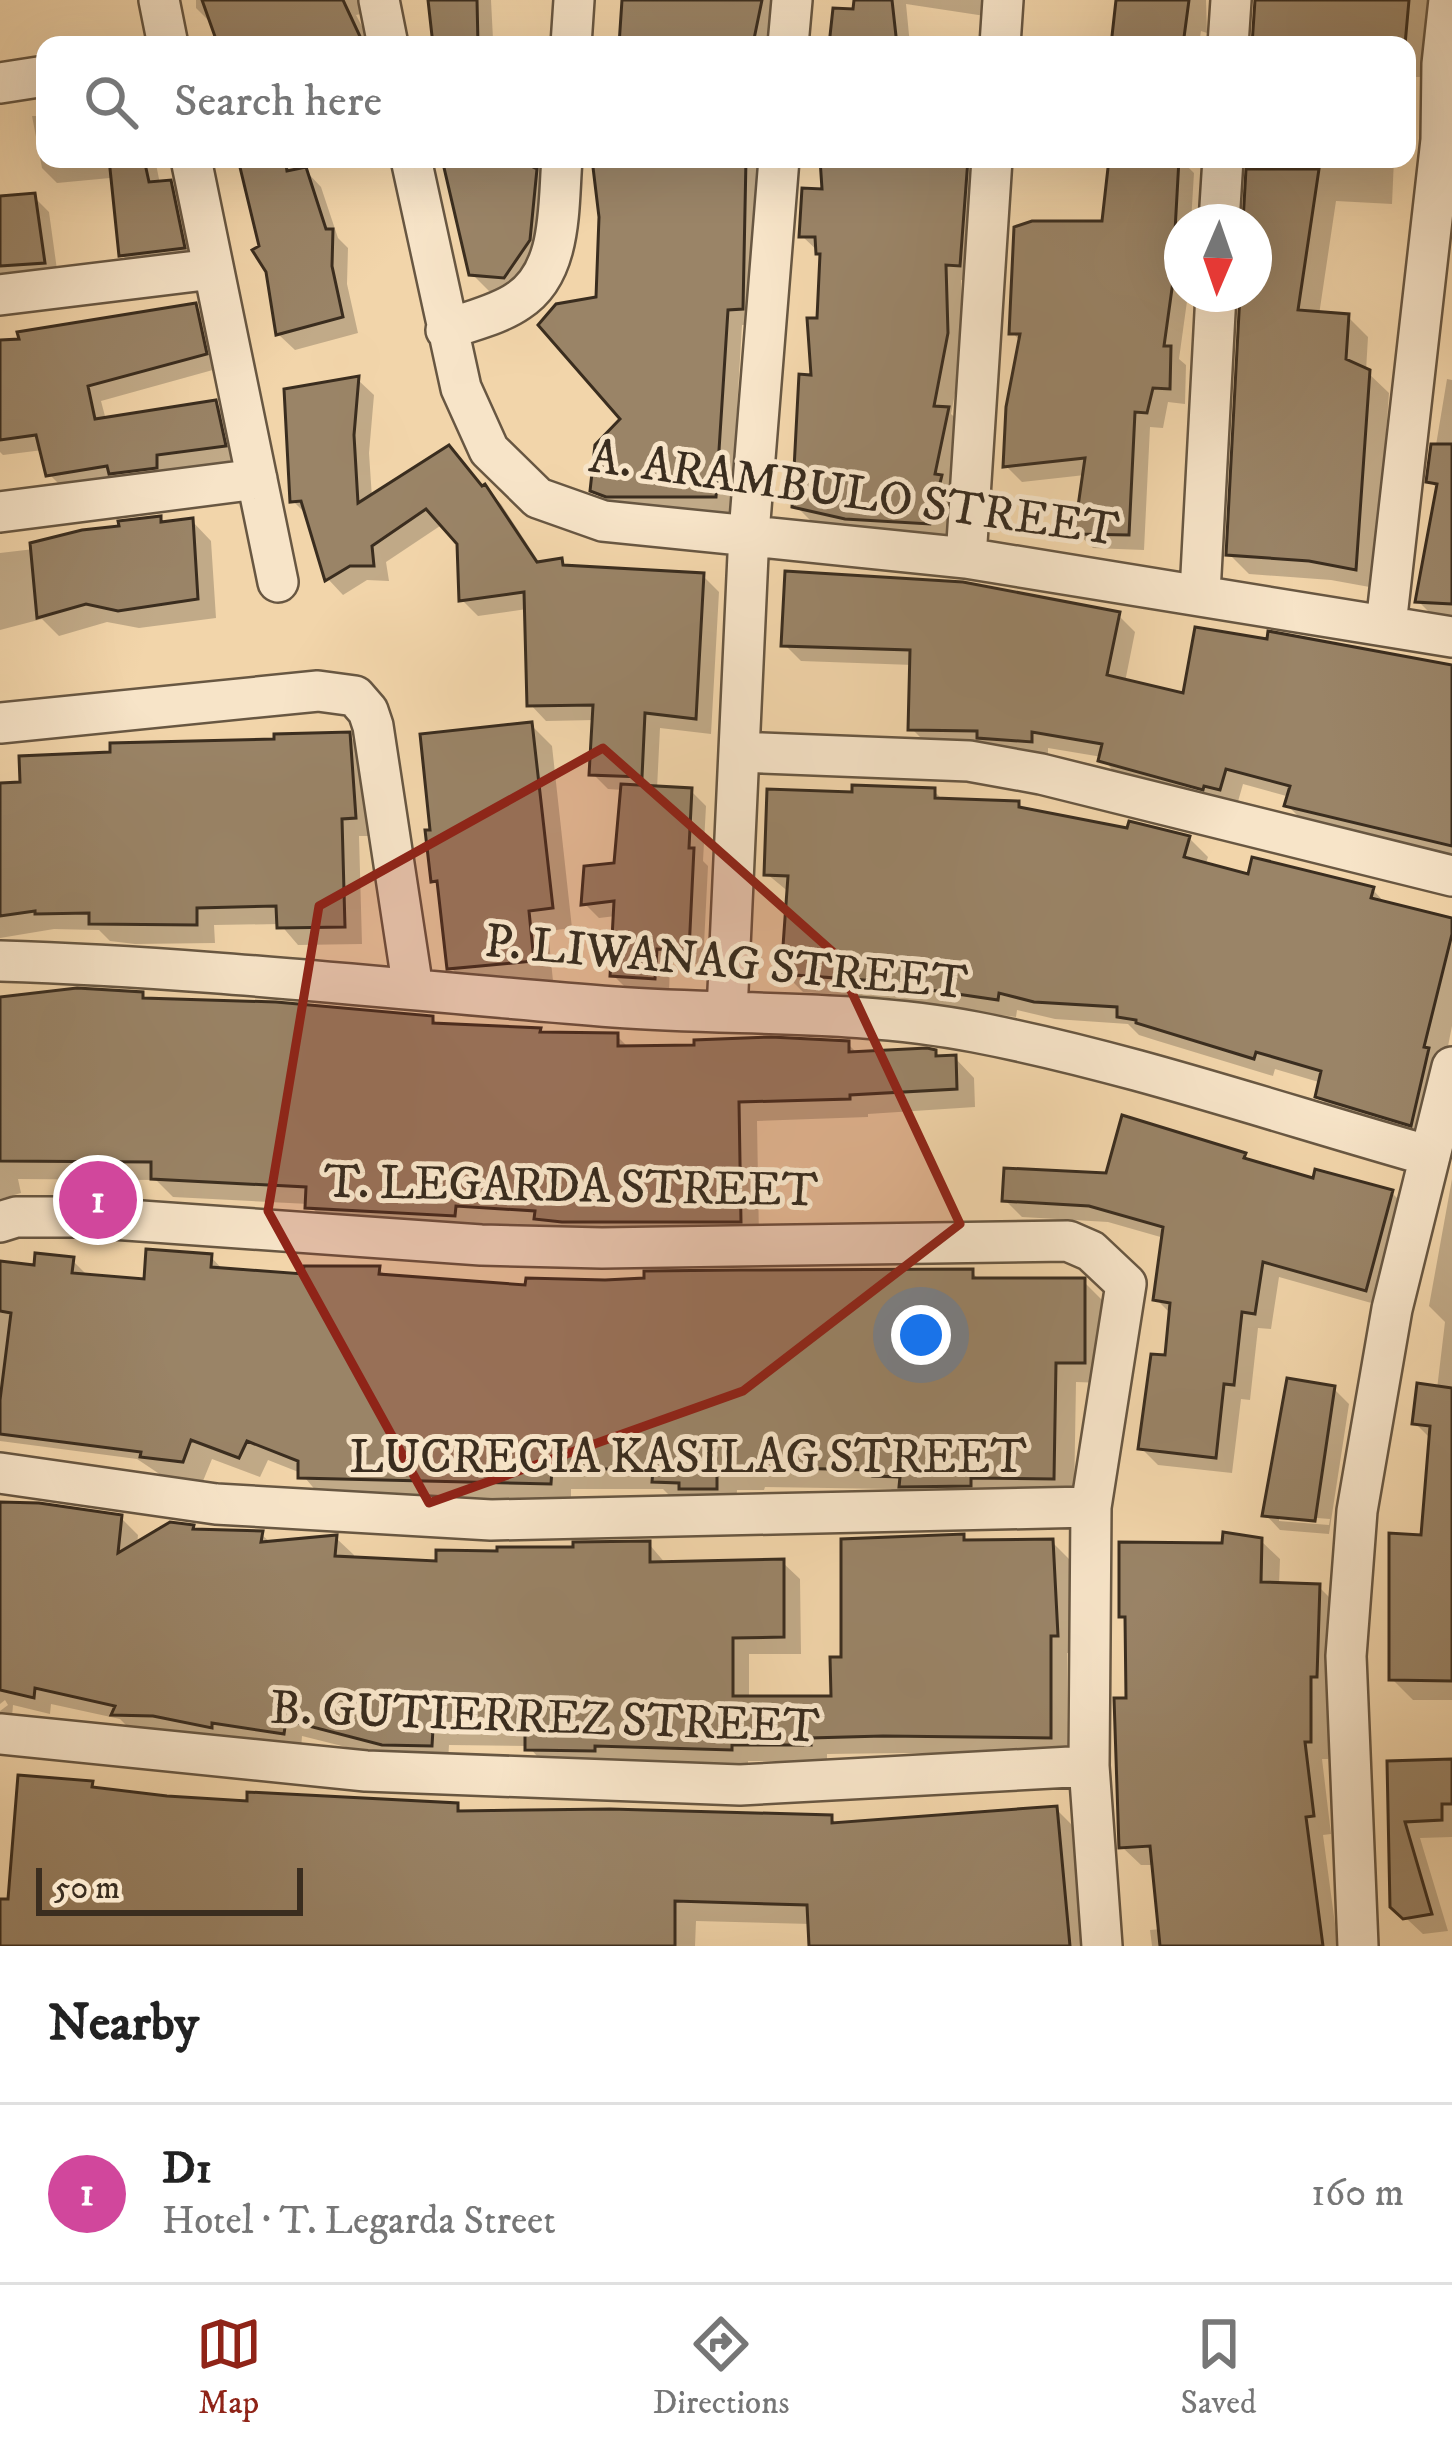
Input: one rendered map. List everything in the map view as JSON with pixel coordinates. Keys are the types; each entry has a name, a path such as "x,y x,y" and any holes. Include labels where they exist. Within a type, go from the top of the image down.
{"street":[{"path":"159,0 166,36"},
{"path":"380,0 386,36"},
{"path":"572,36 574,0"},
{"path":"789,36 792,0"},
{"path":"1001,36 1003,0"},
{"path":"1229,36 1231,0"},
{"path":"1386,625 1441,140 1449,0"},
{"path":"0,83 36,77"},
{"path":"193,168 278,582"},
{"name":"A. ARAMBULO STREET","path":"413,168 460,388 490,450 538,498 603,521 966,558 1452,637"},
{"path":"446,330 517,302 543,280 554,244 561,168"},
{"path":"727,1012 749,533 778,168"},
{"path":"966,558 991,168"},
{"path":"1221,204 1222,168"},
{"path":"0,295 213,269"},
{"path":"1200,593 1215,312"},
{"path":"0,512 257,478"},
{"path":"0,723 318,691 355,696 374,726 412,989"},
{"path":"740,752 969,761 1040,774 1452,876"},
{"name":"P. LIWANAG STREET","path":"0,961 126,965 619,1007 885,1018 976,1032 1069,1054 1430,1156"},
{"path":"1358,1946 1346,1657 1358,1510 1391,1310 1452,1067"},
{"name":"T. LEGARDA STREET","path":"0,1222 16,1216 84,1217 602,1248 1068,1241 1090,1251 1126,1284 1091,1507"},
{"name":"LUCRECIA KASILAG STREET","path":"0,1473 216,1504 490,1520 1091,1507"},
{"path":"1091,1507 1089,1766 1102,1946"},
{"name":"B. GUTIERREZ STREET","path":"0,1734 366,1771 740,1785 1089,1766"}],"highlighted area":[{"path":"603,748 833,952 960,1224 743,1391 429,1503 268,1211 319,906"}],"building":[{"path":"202,0 343,0 360,36 215,36"},
{"path":"428,0 477,0 478,36 432,36"},
{"path":"622,0 762,0 755,36 620,36"},
{"path":"854,0 892,0 896,36 830,36 833,8 853,9"},
{"path":"1116,0 1189,0 1184,36 1112,36"},
{"path":"1255,0 1409,0 1406,36 1253,36"},
{"path":"110,168 146,168 149,182 171,180 185,248 119,256"},
{"path":"240,168 306,168 326,229 333,229 332,266 343,317 276,335 266,272 252,250 259,246"},
{"path":"444,168 537,169 530,240 504,278 469,275"},
{"path":"593,168 746,168 743,309 728,310 716,497 606,497 590,491 595,445 620,419 538,325 556,304 596,297 599,217"},
{"path":"821,168 967,168 960,266 946,265 948,333 934,406 949,407 935,474 942,475 930,524 845,519 792,507 799,374 811,375 807,318 817,318 820,254 816,254 815,237 799,237 802,188 822,189"},
{"path":"1108,168 1178,168 1176,204 1164,204 1164,312 1169,312 1164,346 1171,346 1170,389 1153,388 1147,413 1135,412 1129,535 1074,534 1085,458 1003,467 1006,407 1020,334 1009,334 1014,227 1032,221 1102,221"},
{"path":"1246,169 1319,169 1298,310 1349,314 1346,359 1370,370 1356,570 1226,555 1239,312 1272,312 1272,204 1244,204"},
{"path":"35,193 45,263 0,266 0,196"},
{"path":"196,303 207,354 88,386 95,419 216,400 226,446 157,455 157,468 109,474 107,466 46,476 36,435 0,440 0,340 19,339 17,332"},
{"path":"359,376 354,435 358,503 449,445 485,484 537,562 562,558 563,565 704,573 696,719 645,713 642,777 589,775 593,705 527,706 524,592 459,601 457,544 426,509 372,546 374,566 350,566 325,581 301,501 290,502 284,389"},
{"path":"1431,444 1452,444 1452,604 1415,602 1437,484 1426,482"},
{"path":"161,516 161,522 193,518 198,599 118,611 86,604 37,618 30,543 119,526 118,521"},
{"path":"785,571 963,582 1120,612 1107,675 1183,693 1195,627 1267,639 1268,631 1452,665 1452,846 1284,806 1290,786 1226,769 1220,790 1204,786 1203,790 1098,761 1102,744 1032,732 1032,742 977,738 977,731 908,730 910,650 781,646"},
{"path":"532,722 553,908 529,911 534,961 447,969 437,881 431,882 425,830 430,830 420,734"},
{"path":"350,732 356,818 342,819 345,927 277,928 276,906 197,908 197,925 89,924 89,913 35,911 0,916 0,783 20,782 19,756 110,752 110,743"},
{"path":"621,784 692,788 689,951 657,949 655,979 610,976 614,901 581,905 584,866 614,863"},
{"path":"852,785 935,788 935,798 1019,801 1019,807 1127,828 1129,821 1190,836 1184,857 1248,874 1252,857 1374,887 1371,898 1452,918 1411,1126 1315,1097 1321,1071 1256,1052 1254,1059 1136,1023 1117,1017 1117,1007 1034,1002 999,993 998,1000 923,989 923,994 889,992 890,982 781,974 788,876 764,875 767,789 852,792"},
{"path":"77,988 143,992 143,998 276,1002 433,1016 433,1023 541,1028 540,1032 618,1033 618,1046 771,1037 849,1041 849,1052 927,1048 936,1050 936,1056 956,1055 957,1089 850,1095 850,1099 739,1102 741,1222 562,1222 534,1219 535,1211 456,1206 455,1216 305,1208 306,1187 151,1179 151,1162 0,1161 0,997"},
{"path":"1122,1115 1313,1178 1315,1169 1393,1190 1366,1291 1263,1262 1255,1314 1242,1312 1234,1385 1224,1384 1216,1458 1138,1449 1151,1354 1165,1355 1170,1303 1153,1300 1163,1227 1089,1206 1002,1201 1004,1168 1106,1173"},
{"path":"146,1249 212,1254 211,1267 303,1274 304,1266 380,1266 379,1274 525,1285 526,1278 644,1278 644,1271 973,1269 973,1278 1085,1278 1085,1363 1056,1363 1054,1479 971,1478 971,1486 899,1487 900,1477 873,1476 874,1470 745,1467 745,1471 717,1471 717,1489 679,1489 679,1483 652,1482 653,1469 552,1469 551,1484 298,1478 298,1461 247,1441 239,1458 191,1440 183,1462 0,1434 11,1313 0,1311 0,1261 34,1265 35,1253 74,1257 72,1273 144,1279"},
{"path":"1287,1378 1335,1386 1315,1521 1262,1516"},
{"path":"1417,1383 1452,1388 1452,1681 1389,1680 1389,1533 1421,1535 1430,1426 1412,1424"},
{"path":"0,1502 122,1515 118,1553 170,1522 194,1525 193,1529 263,1531 261,1542 337,1535 335,1556 436,1561 436,1550 650,1541 650,1562 784,1559 784,1637 733,1638 733,1696 831,1696 830,1657 841,1657 841,1539 964,1534 964,1540 1053,1539 1058,1636 1051,1636 1051,1738 883,1736 810,1738 811,1745 732,1745 732,1750 595,1746 595,1751 525,1750 525,1730 433,1729 432,1746 382,1745 286,1720 284,1734 212,1723 212,1728 153,1716 111,1715 115,1706 35,1688 34,1698 0,1690"},
{"path":"1223,1532 1262,1538 1261,1582 1320,1584 1317,1677 1311,1677 1311,1742 1305,1742 1314,1816 1306,1817 1323,1946 1160,1946 1150,1846 1119,1848 1114,1698 1126,1698 1119,1542 1222,1543"},
{"path":"1452,1759 1452,1804 1442,1804 1442,1820 1405,1822 1432,1914 1403,1919 1390,1907 1387,1761"},
{"path":"18,1775 93,1781 92,1787 167,1796 247,1801 247,1792 458,1803 458,1811 610,1809 832,1815 832,1823 1057,1806 1070,1946 809,1946 807,1905 675,1901 675,1946 0,1946 0,1899 8,1899"}],"place":[{"name":"D1","path":"98,1200"}]}
